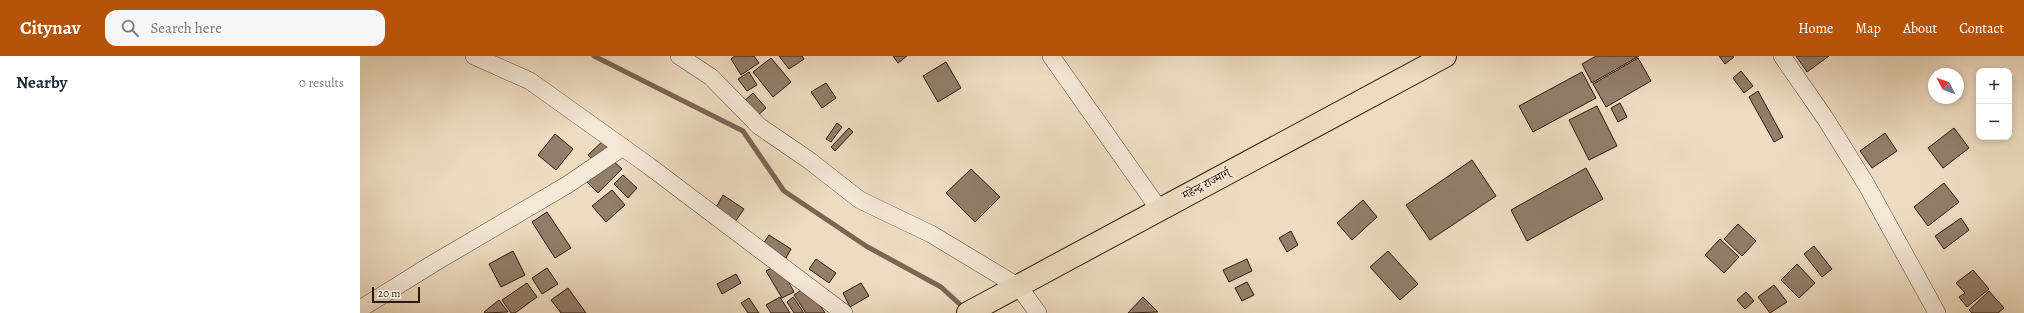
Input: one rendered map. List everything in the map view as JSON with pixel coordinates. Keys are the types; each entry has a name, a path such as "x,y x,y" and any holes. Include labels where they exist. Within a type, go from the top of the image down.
{"highway":[{"name":"महेन्द्र राज्मार्ग्","path":"968,313 1445,56"}],"street":[{"path":"474,56 530,81 623,147 844,313"},
{"path":"679,56 712,77 759,126 810,161 860,200 932,234 1013,290 1038,313"},
{"path":"1051,56 1159,209"},
{"path":"1782,56 1825,118 1866,184 1937,313"},
{"path":"360,309 434,263 567,185 623,147"}],"building":[{"path":"735,56 754,56 759,63 741,75 731,59"},
{"path":"779,56 802,56 804,59 789,69"},
{"path":"893,56 907,56 898,63"},
{"path":"1596,56 1639,56 1592,83 1582,64"},
{"path":"1719,56 1732,56 1734,57 1725,64"},
{"path":"1796,56 1829,56 1807,72"},
{"path":"771,58 791,82 773,97 753,72"},
{"path":"1638,58 1651,81 1606,107 1593,84"},
{"path":"946,62 961,88 938,102 923,76"},
{"path":"1741,71 1753,86 1744,93 1733,78"},
{"path":"749,72 757,85 747,91 738,79"},
{"path":"1582,72 1596,98 1533,132 1519,106"},
{"path":"826,83 836,98 822,108 811,92"},
{"path":"1758,91 1783,137 1774,142 1749,97"},
{"path":"753,93 766,108 754,119 741,104"},
{"path":"1620,103 1627,117 1618,122 1611,108"},
{"path":"1597,106 1617,146 1589,160 1569,120"},
{"path":"837,123 842,127 831,142 826,139"},
{"path":"849,128 853,132 835,151 831,147"},
{"path":"1954,128 1969,148 1943,168 1928,148"},
{"path":"1885,133 1897,151 1872,168 1860,151"},
{"path":"555,134 573,149 556,170 538,155"},
{"path":"604,140 610,146 594,161 588,155"},
{"path":"611,159 622,169 598,193 587,182"},
{"path":"1472,160 1496,196 1430,240 1406,205"},
{"path":"1586,168 1603,199 1527,241 1511,210"},
{"path":"971,169 1000,197 975,222 946,193"},
{"path":"623,175 637,188 628,198 614,184"},
{"path":"1944,183 1959,202 1928,226 1914,207"},
{"path":"612,190 625,205 606,222 592,206"},
{"path":"723,195 744,209 735,222 715,209"},
{"path":"1363,200 1377,217 1352,240 1337,223"},
{"path":"547,212 571,248 555,258 532,222"},
{"path":"1961,218 1969,230 1944,249 1935,236"},
{"path":"1738,224 1756,241 1742,256 1724,239"},
{"path":"1291,231 1298,245 1287,252 1279,238"},
{"path":"769,235 791,249 786,258 763,244"},
{"path":"1720,239 1739,257 1724,273 1705,255"},
{"path":"1814,246 1832,269 1822,277 1804,254"},
{"path":"513,251 525,275 501,287 489,264"},
{"path":"1388,251 1418,284 1400,300 1370,267"},
{"path":"816,259 836,273 829,283 809,269"},
{"path":"1247,259 1252,271 1229,282 1223,270"},
{"path":"779,264 794,292 782,298 766,271"},
{"path":"1797,264 1815,283 1799,298 1781,280"},
{"path":"547,268 558,284 542,294 532,278"},
{"path":"1973,270 1989,289 1967,307 1959,297 1965,293 1956,283"},
{"path":"736,274 741,283 722,294 717,284"},
{"path":"1247,282 1254,295 1242,301 1235,288"},
{"path":"527,283 537,297 515,313 511,313 502,300"},
{"path":"861,283 869,296 850,307 843,293"},
{"path":"1774,285 1787,302 1770,313 1758,297"},
{"path":"807,286 825,313 806,313 794,295"},
{"path":"568,288 586,313 561,313 551,300"},
{"path":"1989,291 2004,308 1998,313 1972,313 1969,310"},
{"path":"1746,292 1754,301 1745,309 1737,300"},
{"path":"780,297 790,313 771,313 766,305"},
{"path":"793,297 804,313 794,313 787,302"},
{"path":"1143,297 1158,312 1128,313"},
{"path":"749,298 759,313 748,313 741,303"},
{"path":"499,300 508,312 484,312"}],"waterway":[{"path":"594,56 743,131 784,191 866,246 941,287 965,309"}]}
